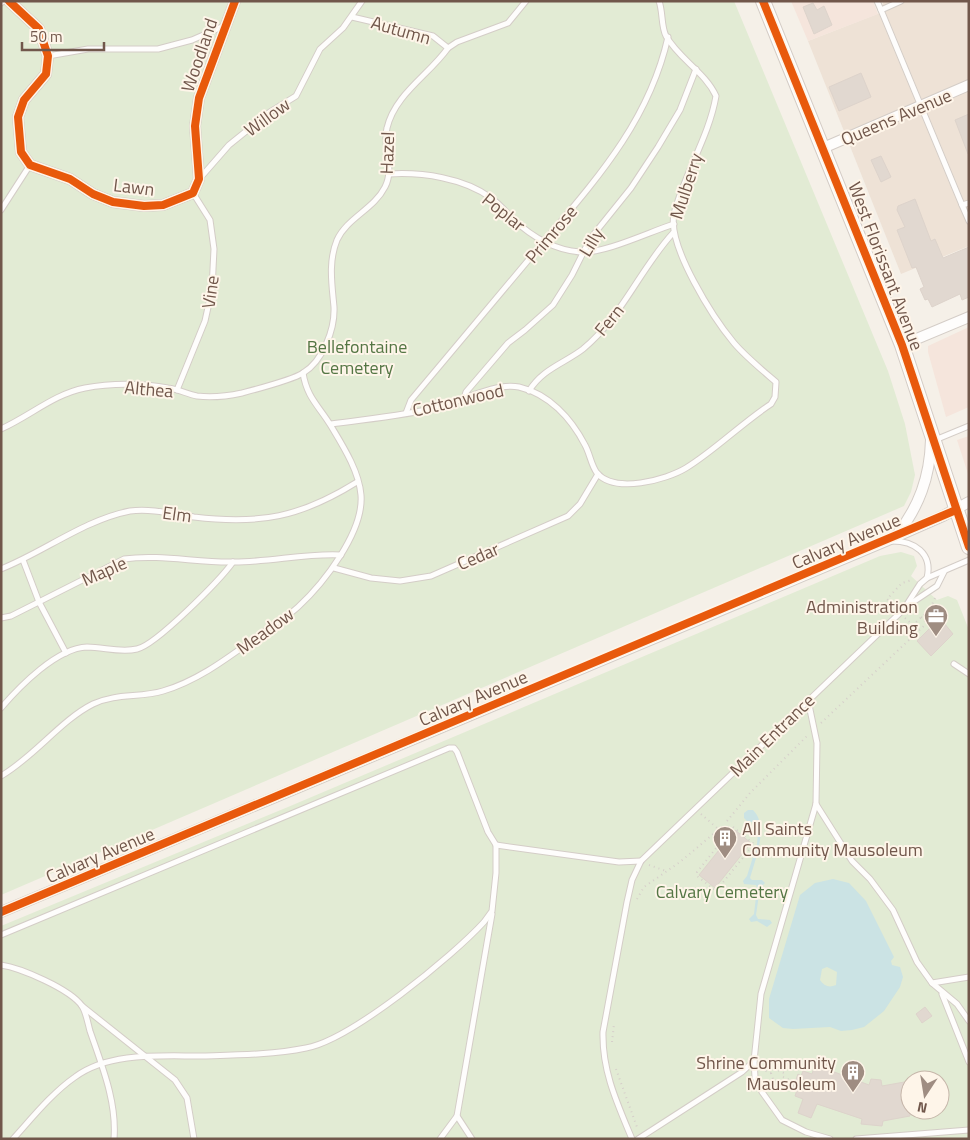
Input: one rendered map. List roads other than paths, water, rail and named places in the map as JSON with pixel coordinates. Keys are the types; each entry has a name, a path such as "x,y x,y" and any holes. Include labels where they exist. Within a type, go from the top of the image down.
{"main road":[{"name":"West Florissant Avenue","path":"763,1 902,346 969,547"}],"street":[{"path":"9,1 39,29 48,56 46,74 24,100 18,116 21,152 30,165"},
{"name":"Woodland","path":"199,179 195,126 199,98 235,1"},
{"name":"Queens Avenue","path":"823,148 969,86"},
{"name":"Lawn","path":"30,165 70,179 93,194 113,202 144,206 163,205 193,193"},
{"path":"193,193 199,179"},
{"path":"902,346 969,317"},
{"name":"Calvary Avenue","path":"891,539 911,516 922,493 929,468 932,436"},
{"name":"Calvary Avenue","path":"1,912 891,539 956,510 969,502"}],"lane":[{"name":"Willow","path":"199,179 229,145 270,112 296,96 320,49 352,17 362,1"},
{"name":"Hazel","path":"303,373 311,366 331,336 334,309 330,279 333,251 338,238 346,226 385,188 389,174 386,133 390,116 398,103 440,60 448,48 456,42 508,23 526,1"},
{"name":"Mulberry","path":"598,474 615,482 634,484 652,482 686,468 771,404 777,390 776,382 735,344 719,324 686,265 673,233 674,216 709,124 716,96 708,82 680,54 668,37 659,1"},
{"path":"877,1 969,221"},
{"path":"881,10 901,1"},
{"name":"Autumn","path":"352,17 433,36 448,48"},
{"path":"48,56 88,49 158,49 192,40 225,26"},
{"name":"Primrose","path":"406,413 411,400 617,152 650,95 662,64 668,37"},
{"name":"Lilly","path":"464,398 466,392 508,343 525,330 552,304 572,275 590,239 631,188 658,147 680,110 696,69"},
{"path":"1,210 30,165"},
{"name":"Poplar","path":"389,174 415,172 455,181 491,197 534,237 559,247 584,252 600,250 674,224"},
{"name":"Vine","path":"177,390 205,320 212,289 214,249 210,220 193,193"},
{"path":"962,206 969,203"},
{"name":"Fern","path":"529,391 535,381 555,365 582,350 606,328 659,248 673,233"},
{"name":"Althea","path":"1,429 19,421 64,393 87,388 128,386 168,388 215,397 242,393 303,373"},
{"name":"Meadow","path":"1,776 18,767 91,705 108,698 163,692 211,670 297,608 334,568 358,514 361,495 354,468 330,424 312,402 305,386 303,373"},
{"name":"Cottonwood","path":"330,424 438,407 490,390 517,387 529,391 557,407 574,427 586,447 598,474"},
{"path":"932,436 969,426"},
{"name":"Cedar","path":"334,568 371,578 400,582 431,576 568,516 580,504 598,474"},
{"name":"Elm","path":"1,569 23,560 105,518 131,511 153,511 241,521 278,517 315,506 358,482"},
{"path":"891,539 908,543 922,551 928,563 927,578"},
{"name":"Maple","path":"1,618 10,616 124,559 144,556 233,562 280,560 319,554 341,554"},
{"path":"23,560 39,602 66,653"},
{"name":"Main Entrance","path":"904,609 920,584 927,578 969,560"},
{"path":"1,708 34,676 66,653 85,647 123,651 139,649 180,617 224,575 233,562"},
{"name":"Main Entrance","path":"641,861 904,609 937,586 944,572"},
{"path":"954,664 969,674"},
{"path":"808,700 817,743 816,804 761,994 754,1061 755,1078 762,1092 782,1120 806,1132 830,1139"},
{"path":"1,935 449,748 454,748 488,832 496,845 496,872 492,911 457,1116 440,1139"},
{"path":"816,804 852,861 870,879 893,910 917,962 932,983 957,1004 969,1021"},
{"path":"496,845 619,862 641,861 632,880 627,902 603,1032 602,1054 607,1077 632,1139"},
{"path":"13,1139 38,1111 75,1077 101,1063 147,1057 224,1055 307,1048 337,1037 421,978 475,932 492,911"},
{"path":"1,965 14,967 42,978 82,1006 175,1080 187,1098 194,1139"},
{"path":"932,983 969,977"},
{"path":"942,993 969,1062"},
{"path":"82,1006 112,1101 115,1125 114,1139"},
{"path":"639,1138 742,1072 754,1061"},
{"path":"457,1116 472,1139"},
{"path":"856,1139 969,1130"}],"water":[{"path":"748,810 753,810 760,824 760,842 750,878 752,880 762,880 765,883 760,888 756,915 758,919 770,920 772,923 767,927 757,921 751,922 749,919 754,914 757,888 756,885 744,884 743,881 747,876 757,844 758,832 755,823 744,818 744,813"},
{"path":"833,879 849,883 866,901 894,957 891,961 892,965 900,967 903,977 900,987 884,1011 864,1027 841,1031 830,1027 793,1029 783,1028 769,1018 769,999 800,895 815,883","holes":["827,967 837,972 836,985 827,986 820,980 822,969"]}],"place":[{"name":"Administration Building","path":"936,637"},
{"name":"All Saints Community Mausoleum","path":"725,859"},
{"name":"Shrine Community Mausoleum","path":"853,1093"}],"park label":[{"name":"Bellefontaine Cemetery","path":"357,356"},
{"name":"Calvary Cemetery","path":"722,891"}]}
